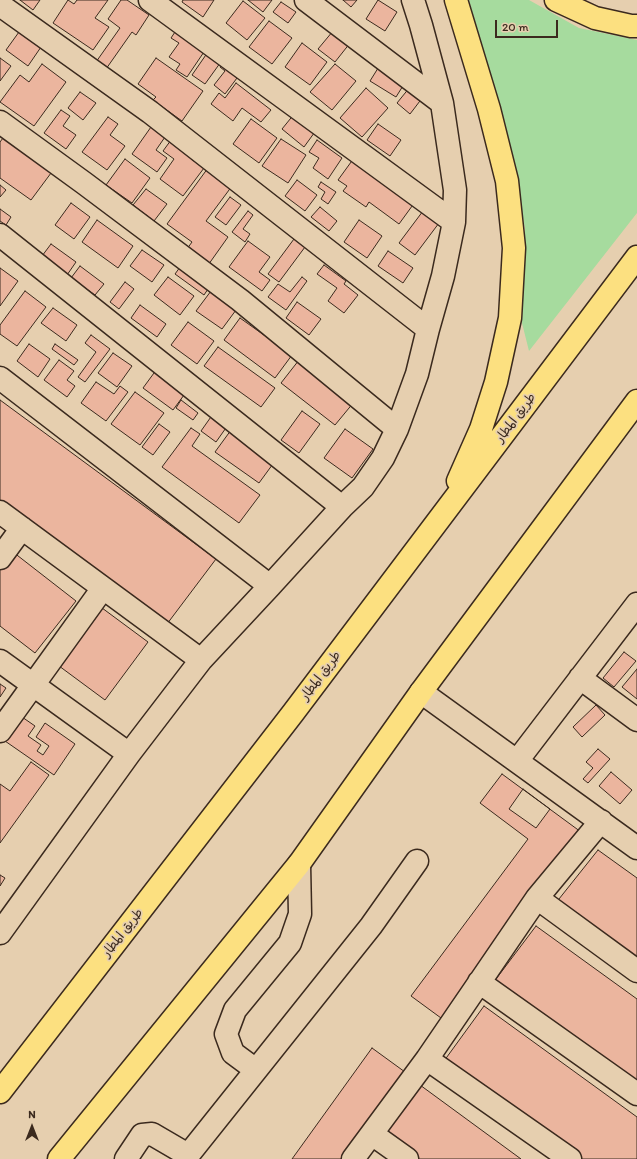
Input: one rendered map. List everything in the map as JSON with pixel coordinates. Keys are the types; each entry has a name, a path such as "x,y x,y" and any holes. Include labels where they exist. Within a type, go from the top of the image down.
{"highway":[{"path":"443,514 481,429 496,382 510,318 514,248 507,182 489,109 456,0"},
{"path":"556,0 595,18 637,26"},
{"name":"طريق المطار","path":"0,1092 293,714 637,257"},
{"path":"59,1159 299,864 420,692 637,401"}],"street":[{"path":"150,0 454,222"},
{"path":"306,0 442,103"},
{"path":"0,933 129,754 201,660 342,506 363,487 383,458 397,429 417,374 443,276 454,222 455,190 442,103 413,0"},
{"path":"0,6 150,112 428,329"},
{"path":"0,122 84,182 240,300 397,429"},
{"path":"0,235 342,506"},
{"path":"0,378 270,586"},
{"path":"0,512 201,660"},
{"path":"0,558 22,528"},
{"path":"0,732 104,588"},
{"path":"517,760 637,604"},
{"path":"0,661 129,754"},
{"path":"580,678 637,720"},
{"path":"420,692 517,760 637,848"},
{"path":"353,1159 427,1058 537,898 600,821"},
{"path":"126,1159 142,1135 152,1134 187,1157 371,926 417,861"},
{"path":"256,1070 233,1053 226,1034 235,1010 290,943 300,914 299,864"},
{"path":"537,898 637,971"},
{"path":"479,982 637,1094"},
{"path":"427,1058 570,1159"},
{"path":"372,1134 407,1159"}],"green space":[{"path":"469,0 529,0 579,28 637,40 637,213 529,351 522,323 525,229 513,159 490,82"}],"building":[{"path":"20,0 40,0 33,10"},
{"path":"68,0 74,4 77,0 108,0 95,18 109,27 93,50 53,23"},
{"path":"121,0 127,0 149,15 136,35 132,32 106,69 96,62 120,28 108,19"},
{"path":"183,0 214,0 203,17 182,2"},
{"path":"248,0 272,0 263,12"},
{"path":"343,0 357,0 351,7"},
{"path":"378,0 397,12 385,31 366,19"},
{"path":"243,1 265,18 247,40 226,23"},
{"path":"281,2 296,12 288,23 273,12"},
{"path":"269,21 292,38 272,64 249,47"},
{"path":"338,25 354,38 335,62 318,49"},
{"path":"179,26 208,46 187,77 176,70 180,64 169,57 179,43 171,38"},
{"path":"19,32 41,47 28,66 6,50"},
{"path":"302,43 327,62 310,85 285,67"},
{"path":"210,49 223,59 205,84 192,75"},
{"path":"385,57 411,73 396,97 370,81"},
{"path":"0,58 11,66 0,81"},
{"path":"156,58 203,91 182,121 153,100 156,97 138,84"},
{"path":"227,58 243,70 225,94 214,85 225,71 220,67"},
{"path":"42,64 66,82 34,126 0,102 20,75 29,82"},
{"path":"335,64 356,81 332,110 310,92"},
{"path":"236,83 271,110 261,122 242,108 233,121 211,104 219,93 225,98"},
{"path":"410,87 423,97 410,114 397,103"},
{"path":"366,88 388,108 362,137 340,118"},
{"path":"80,92 96,103 83,120 68,108"},
{"path":"61,110 70,116 63,126 76,135 66,149 44,133"},
{"path":"295,113 317,129 304,147 282,129"},
{"path":"108,117 118,124 110,135 125,146 107,170 82,152"},
{"path":"251,119 277,138 259,163 233,144"},
{"path":"378,124 401,140 390,156 367,140"},
{"path":"151,127 165,137 156,150 167,158 157,172 132,154"},
{"path":"6,134 54,169 31,200 0,178 0,142"},
{"path":"174,136 196,152 191,159 204,168 183,196 160,179 174,159 163,151"},
{"path":"281,139 306,155 288,183 262,166"},
{"path":"317,140 342,158 328,179 313,168 319,158 309,152"},
{"path":"354,158 415,202 399,224 369,202 366,207 343,191 347,186 338,180"},
{"path":"125,159 150,178 132,203 106,185"},
{"path":"208,168 232,186 206,221 228,237 206,268 184,253 192,242 167,224"},
{"path":"297,180 317,195 305,211 285,196"},
{"path":"321,182 336,192 328,204 321,199 325,192 318,187"},
{"path":"0,185 6,190 0,197"},
{"path":"146,189 167,204 154,221 133,205"},
{"path":"230,197 241,205 226,225 215,217"},
{"path":"71,203 90,217 74,239 55,225"},
{"path":"320,207 337,221 329,231 311,217"},
{"path":"0,209 11,217 6,225 0,221"},
{"path":"248,211 253,215 243,229 250,234 245,242 232,232"},
{"path":"423,211 439,223 415,255 399,243"},
{"path":"97,220 133,246 118,268 82,242"},
{"path":"359,220 382,236 367,258 344,242"},
{"path":"294,239 305,247 279,282 268,274"},
{"path":"248,241 270,257 259,272 270,280 262,291 229,267"},
{"path":"51,244 76,262 67,275 42,256"},
{"path":"142,250 164,265 152,282 130,266"},
{"path":"388,251 413,268 403,283 378,266"},
{"path":"183,263 212,283 204,295 175,274"},
{"path":"324,265 346,281 344,284 358,295 344,313 328,301 337,288 317,274"},
{"path":"80,266 104,284 95,295 71,278"},
{"path":"0,268 18,281 0,306"},
{"path":"168,277 194,296 180,315 154,295"},
{"path":"302,277 307,281 286,310 268,297 278,284 290,292"},
{"path":"125,282 134,289 119,309 110,302"},
{"path":"25,291 46,307 17,346 0,334 0,325"},
{"path":"211,291 236,310 222,329 196,311"},
{"path":"297,302 321,319 309,335 286,318"},
{"path":"140,305 166,324 157,337 131,318"},
{"path":"53,308 77,325 66,341 41,323"},
{"path":"240,318 292,355 275,378 224,340"},
{"path":"188,322 214,341 197,364 171,345"},
{"path":"91,335 110,349 85,382 78,377 96,352 85,343"},
{"path":"29,344 50,359 38,377 17,361"},
{"path":"55,344 78,360 74,365 52,349"},
{"path":"218,347 275,388 261,407 204,366"},
{"path":"113,353 132,366 117,387 98,373"},
{"path":"165,358 195,380 173,410 143,388"},
{"path":"59,360 74,371 67,380 75,386 67,397 44,380"},
{"path":"299,360 354,402 335,425 281,383"},
{"path":"96,382 114,394 120,386 128,392 106,421 81,403"},
{"path":"135,392 164,413 140,445 111,424"},
{"path":"0,400 216,559 167,624 0,501"},
{"path":"181,400 198,413 193,420 176,408"},
{"path":"302,411 320,424 299,453 281,440"},
{"path":"213,414 228,425 216,442 201,431"},
{"path":"159,424 170,432 153,455 142,447"},
{"path":"234,426 278,457 259,483 215,452"},
{"path":"191,428 200,434 192,446 260,495 239,523 162,467"},
{"path":"345,429 373,449 352,478 324,458"},
{"path":"13,552 76,601 35,653 0,626 0,569"},
{"path":"98,605 148,642 105,700 55,663"},
{"path":"624,652 636,661 614,687 603,678"},
{"path":"637,669 637,699 622,687"},
{"path":"0,684 6,688 0,697"},
{"path":"596,705 605,715 582,737 573,727"},
{"path":"22,717 35,726 28,736 41,745 37,751 43,755 49,746 36,737 45,723 75,744 54,775 5,741"},
{"path":"598,749 610,759 588,783 583,779 593,768 586,762"},
{"path":"31,762 49,775 0,843 0,784 10,791"},
{"path":"611,772 632,790 620,804 599,786"},
{"path":"502,774 581,832 441,1018 411,996 528,839 480,803"},
{"path":"523,789 550,809 536,828 509,809"},
{"path":"598,850 637,878 637,963 555,904"},
{"path":"0,875 5,878 0,886"},
{"path":"536,926 637,999 637,1087 493,983"},
{"path":"484,1006 637,1117 637,1159 579,1159 444,1061"},
{"path":"372,1048 405,1072 341,1159 292,1159"},
{"path":"420,1085 521,1159 410,1159 381,1138"}]}
